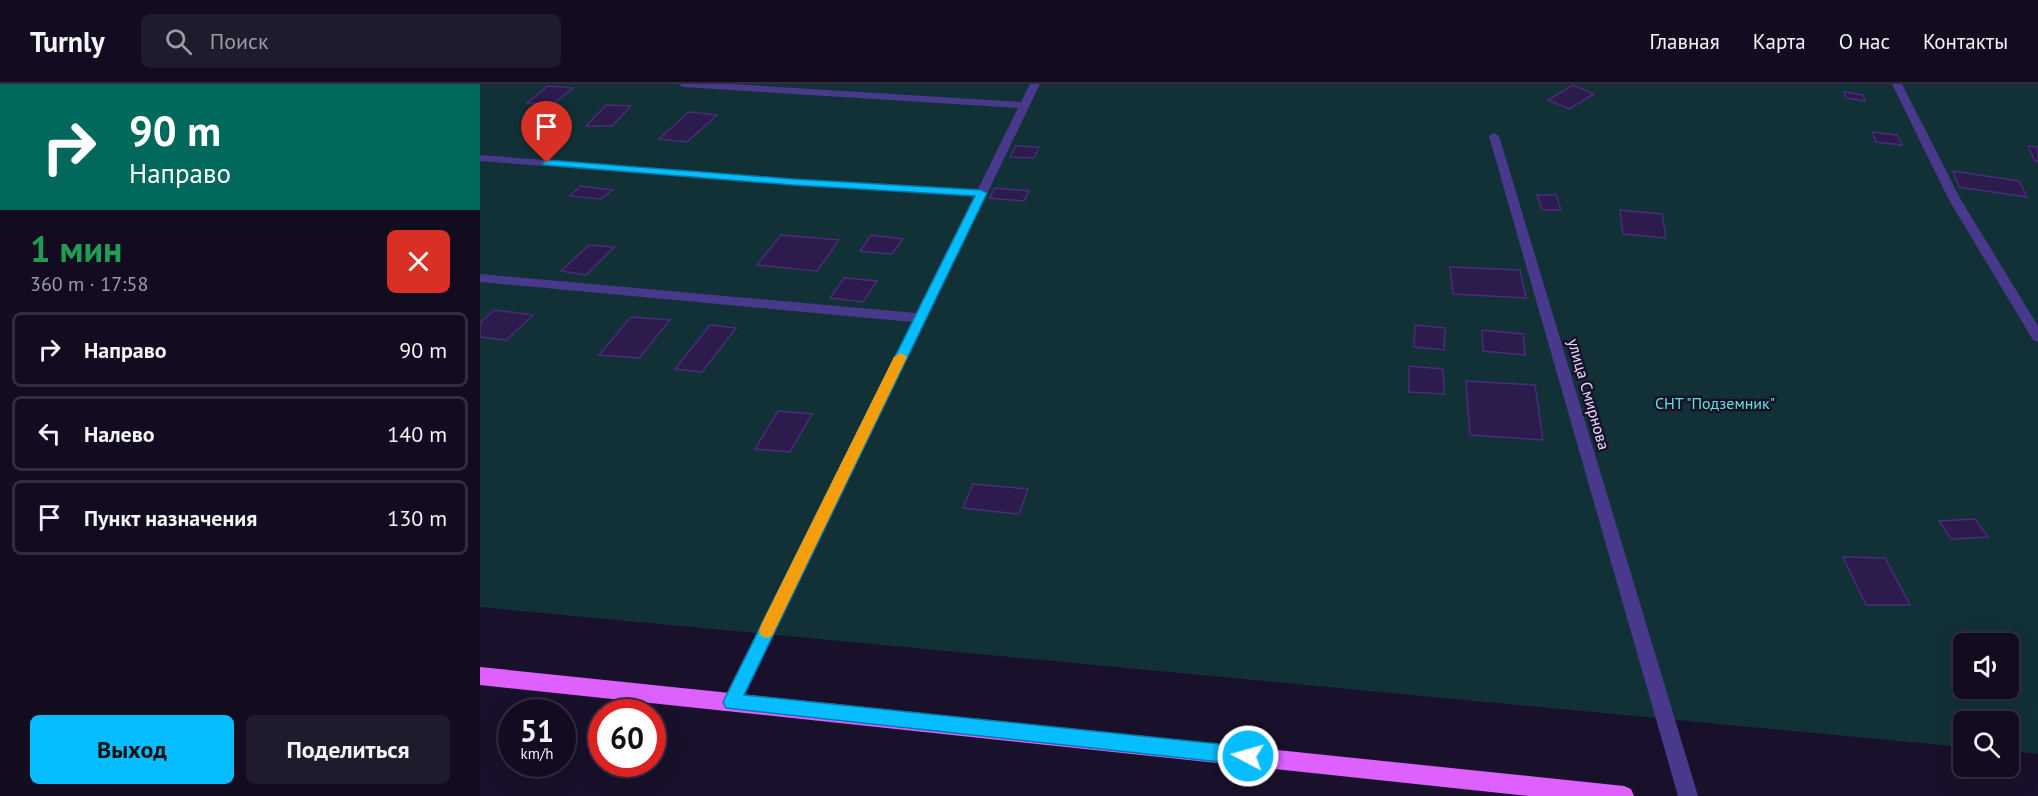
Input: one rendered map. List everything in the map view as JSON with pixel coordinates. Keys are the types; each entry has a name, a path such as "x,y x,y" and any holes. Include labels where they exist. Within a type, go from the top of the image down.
{"main road":[{"path":"480,676 1624,796"}],"street":[{"path":"683,84 1024,105"},
{"path":"732,702 1035,84"},
{"path":"1898,84 1955,200 2038,337"},
{"name":"улица Смирнова","path":"1494,136 1688,796"},
{"path":"480,158 793,182 981,193"},
{"path":"480,278 920,318"}],"green space":[{"name":"СНТ \"Подземник\"","path":"480,84 2038,84 2038,754 2019,752 2019,711 1953,711 1953,746 480,607"}],"building":[{"path":"1573,85 1594,94 1569,109 1548,100"},
{"path":"548,86 573,88 553,104 527,103"},
{"path":"1844,92 1863,95 1865,101 1846,98"},
{"path":"606,105 631,106 612,126 586,126"},
{"path":"689,112 717,115 687,142 659,139"},
{"path":"1872,132 1897,135 1902,145 1876,142"},
{"path":"1016,146 1039,147 1034,158 1010,157"},
{"path":"2028,146 2038,147 2038,161 2035,161"},
{"path":"1953,171 2019,181 2027,197 1959,187"},
{"path":"581,186 612,190 601,199 570,196"},
{"path":"995,188 1029,191 1024,201 989,198"},
{"path":"1537,195 1556,195 1561,210 1542,210"},
{"path":"1620,210 1662,214 1666,238 1623,234"},
{"path":"781,235 839,240 817,271 757,265"},
{"path":"871,235 903,239 892,254 860,251"},
{"path":"589,245 614,247 586,275 561,271"},
{"path":"1450,267 1520,270 1526,298 1453,294"},
{"path":"844,278 877,281 863,302 830,298"},
{"path":"494,310 533,315 506,340 480,337 480,323"},
{"path":"631,317 670,320 639,358 599,355"},
{"path":"710,325 736,328 702,372 675,369"},
{"path":"1415,325 1445,328 1444,350 1414,347"},
{"path":"1482,330 1523,334 1525,355 1483,351"},
{"path":"1409,366 1443,369 1444,394 1409,392"},
{"path":"1466,381 1535,385 1543,440 1470,435"},
{"path":"778,411 812,414 790,452 755,449"},
{"path":"973,484 1028,489 1019,514 963,508"},
{"path":"1975,519 1988,537 1951,539 1939,521"},
{"path":"1843,557 1885,558 1910,605 1866,605"}],"slow traffic":[{"path":"767,631 901,357"}],"route":[{"path":"547,163 793,182 981,193 732,702 1248,756"}]}
